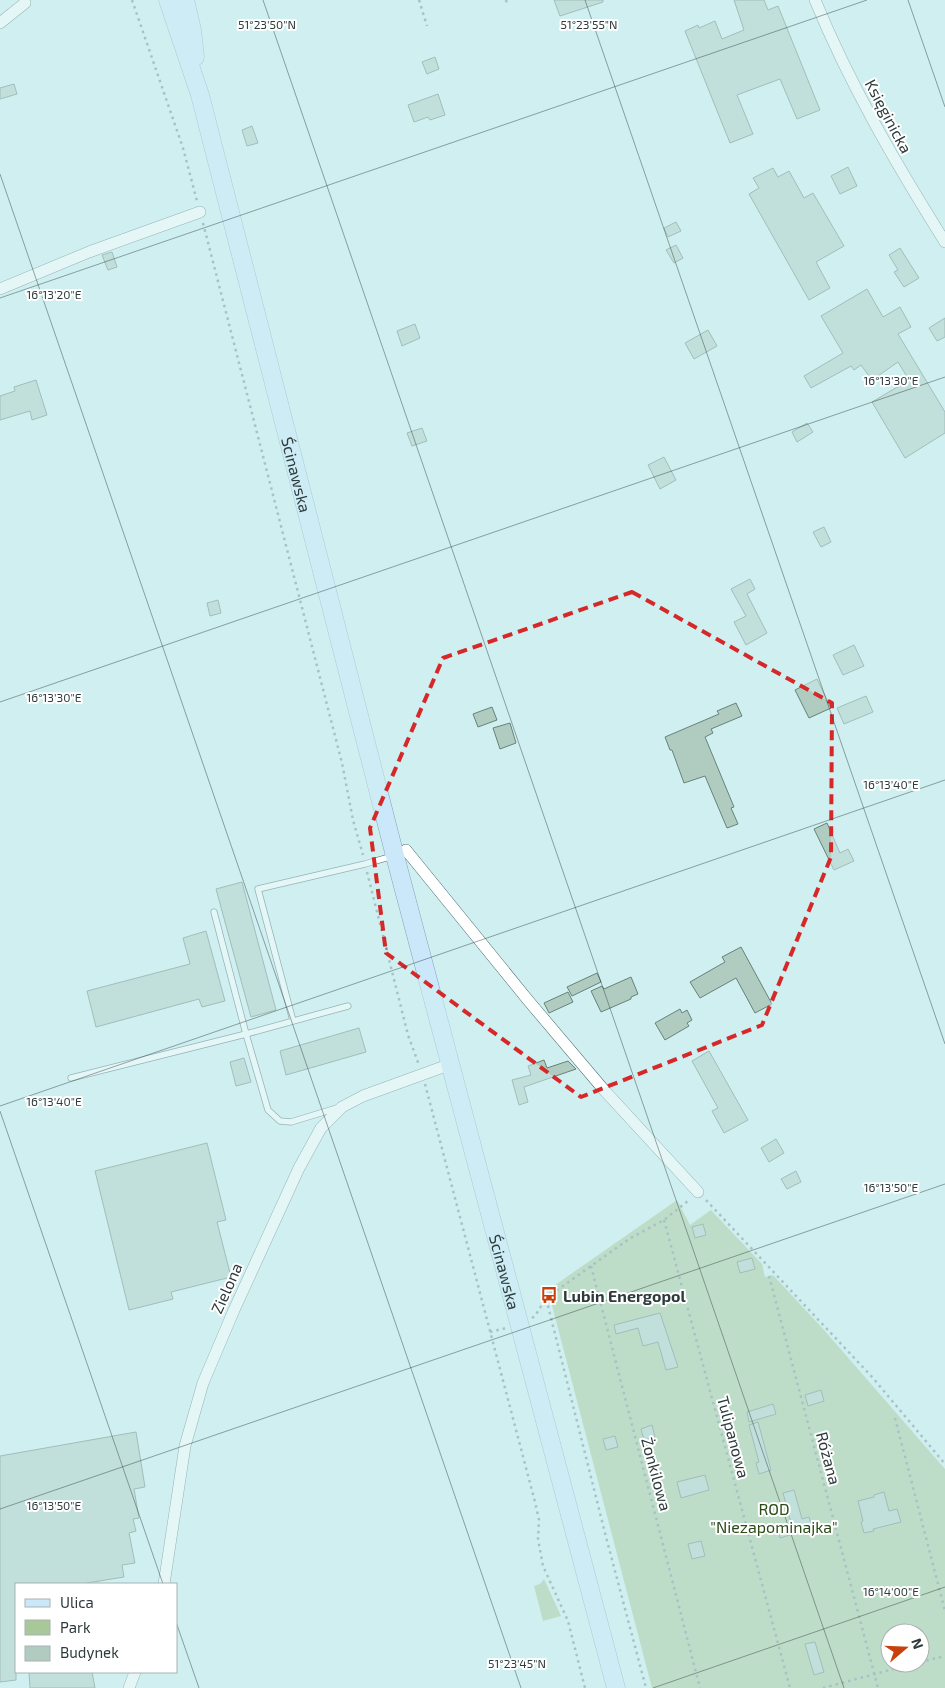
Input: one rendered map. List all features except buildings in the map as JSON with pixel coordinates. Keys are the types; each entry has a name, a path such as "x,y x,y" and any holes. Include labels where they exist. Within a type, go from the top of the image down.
{"main road":[{"name":"Ścinawska","path":"168,0 200,95 401,853 451,1064 616,1688"},
{"name":"Ścinawska","path":"185,0 192,30 200,95"}],"street":[{"name":"Księginicka","path":"815,0 865,108 904,177 945,242"},
{"path":"0,23 25,3"},
{"path":"0,289 89,252 200,212"},
{"name":"Ścinawska","path":"401,853 598,1082 698,1192"},
{"name":"Zielona","path":"164,1583 185,1446 203,1382 298,1168 320,1128 342,1106 362,1096 451,1064"},
{"path":"129,1688 135,1673"}],"lane":[{"path":"293,1021 258,889 366,864 401,853"},
{"path":"214,912 268,1110 280,1121 291,1122 342,1106"},
{"path":"71,1078 348,1006"}],"path":[{"path":"132,0 183,148 342,763 353,820 366,864 408,1035 422,1075 536,1502 539,1520 538,1539 543,1566 568,1621 586,1688"},
{"path":"419,0 427,26"},
{"path":"506,0 507,4"},
{"path":"698,1192 873,1378 945,1464"},
{"path":"520,1324 535,1316 546,1298 629,1239 664,1220 681,1207"},
{"name":"Tulipanowa","path":"664,1220 790,1688"},
{"name":"Żonkilowa","path":"591,1266 700,1688"},
{"name":"Różana","path":"769,1276 878,1688"},
{"path":"546,1298 646,1688"},
{"path":"895,1418 945,1611"},
{"path":"930,1660 945,1656"},
{"path":"823,1688 880,1672"}],"highlighted area":[{"path":"632,592 832,703 831,857 762,1025 581,1097 386,953 370,828 443,658"}],"green space":[{"name":"ROD \"Niezapominajka\"","path":"677,1200 690,1225 711,1210 762,1264 765,1277 773,1275 824,1330 945,1469 945,1688 652,1688 548,1290"},
{"path":"544,1579 561,1616 543,1621 534,1586 540,1584"}],"place":[{"name":"Lubin Energopol","path":"549,1295"}]}
